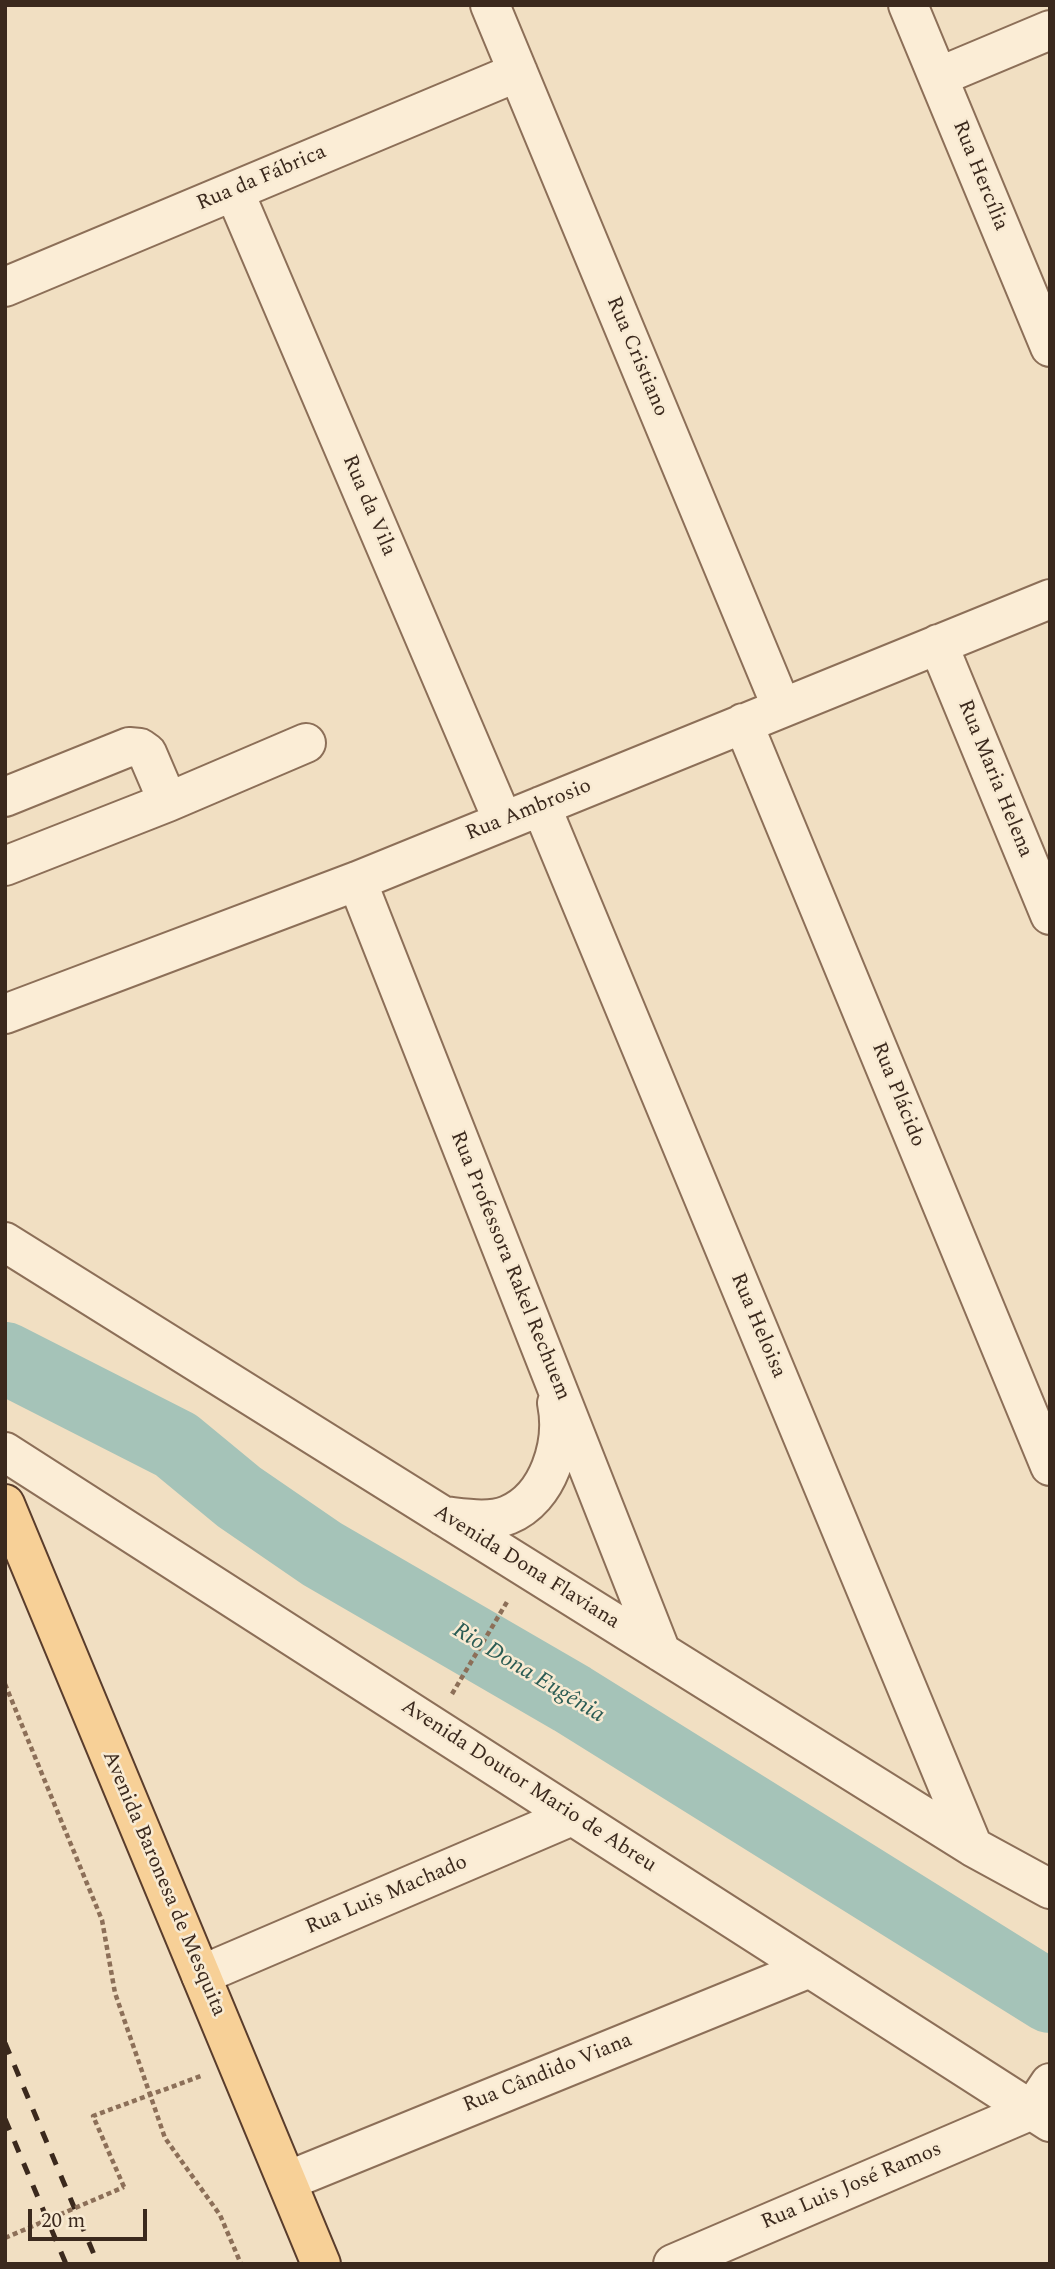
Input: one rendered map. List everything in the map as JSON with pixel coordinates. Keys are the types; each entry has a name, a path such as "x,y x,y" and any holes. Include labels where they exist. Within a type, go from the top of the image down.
{"main road":[{"name":"Avenida Baronesa de Mesquita","path":"5,1504 321,2264"}],"street":[{"name":"Rua Cristiano","path":"490,5 782,708"},
{"name":"Rua Hercília","path":"908,5 1050,347"},
{"path":"938,76 1050,30"},
{"name":"Rua da Fábrica","path":"5,286 518,72"},
{"name":"Rua da Vila","path":"234,191 503,821"},
{"name":"Rua Ambrosio","path":"5,1014 357,881 1050,599"},
{"name":"Rua Maria Helena","path":"939,644 1050,915"},
{"name":"Rua Plácido","path":"743,723 1050,1466"},
{"path":"5,866 306,743"},
{"path":"5,797 129,747 140,748 147,753 167,802"},
{"name":"Rua Heloisa","path":"541,806 973,1847"},
{"name":"Rua Professora Rakel Rechuem","path":"357,881 661,1652"},
{"name":"Avenida Dona Flaviana","path":"5,1242 973,1847 1050,1889"},
{"path":"443,1516 475,1519 507,1516 530,1502 547,1480 558,1429 558,1408 550,1370"},
{"name":"Avenida Doutor Mario de Abreu","path":"5,1452 810,1968 1044,2105"},
{"name":"Rua Luis Machado","path":"201,1976 572,1815"},
{"name":"Rua Cândido Viana","path":"287,2181 810,1968"},
{"name":"Rua Luis José Ramos","path":"673,2264 1044,2105"}],"path":[{"path":"456,1686 504,1606"},
{"path":"5,1684 102,1920 115,1993 165,2138 220,2216 241,2264"},
{"path":"5,2238 124,2187 93,2116 151,2096 236,2061"}],"waterway":[{"name":"Rio Dona Eugênia","path":"5,1358 176,1445 239,1497 322,1554 572,1699 1050,1997"}],"railway":[{"path":"5,2043 98,2264"},
{"path":"5,2119 66,2264"}]}
